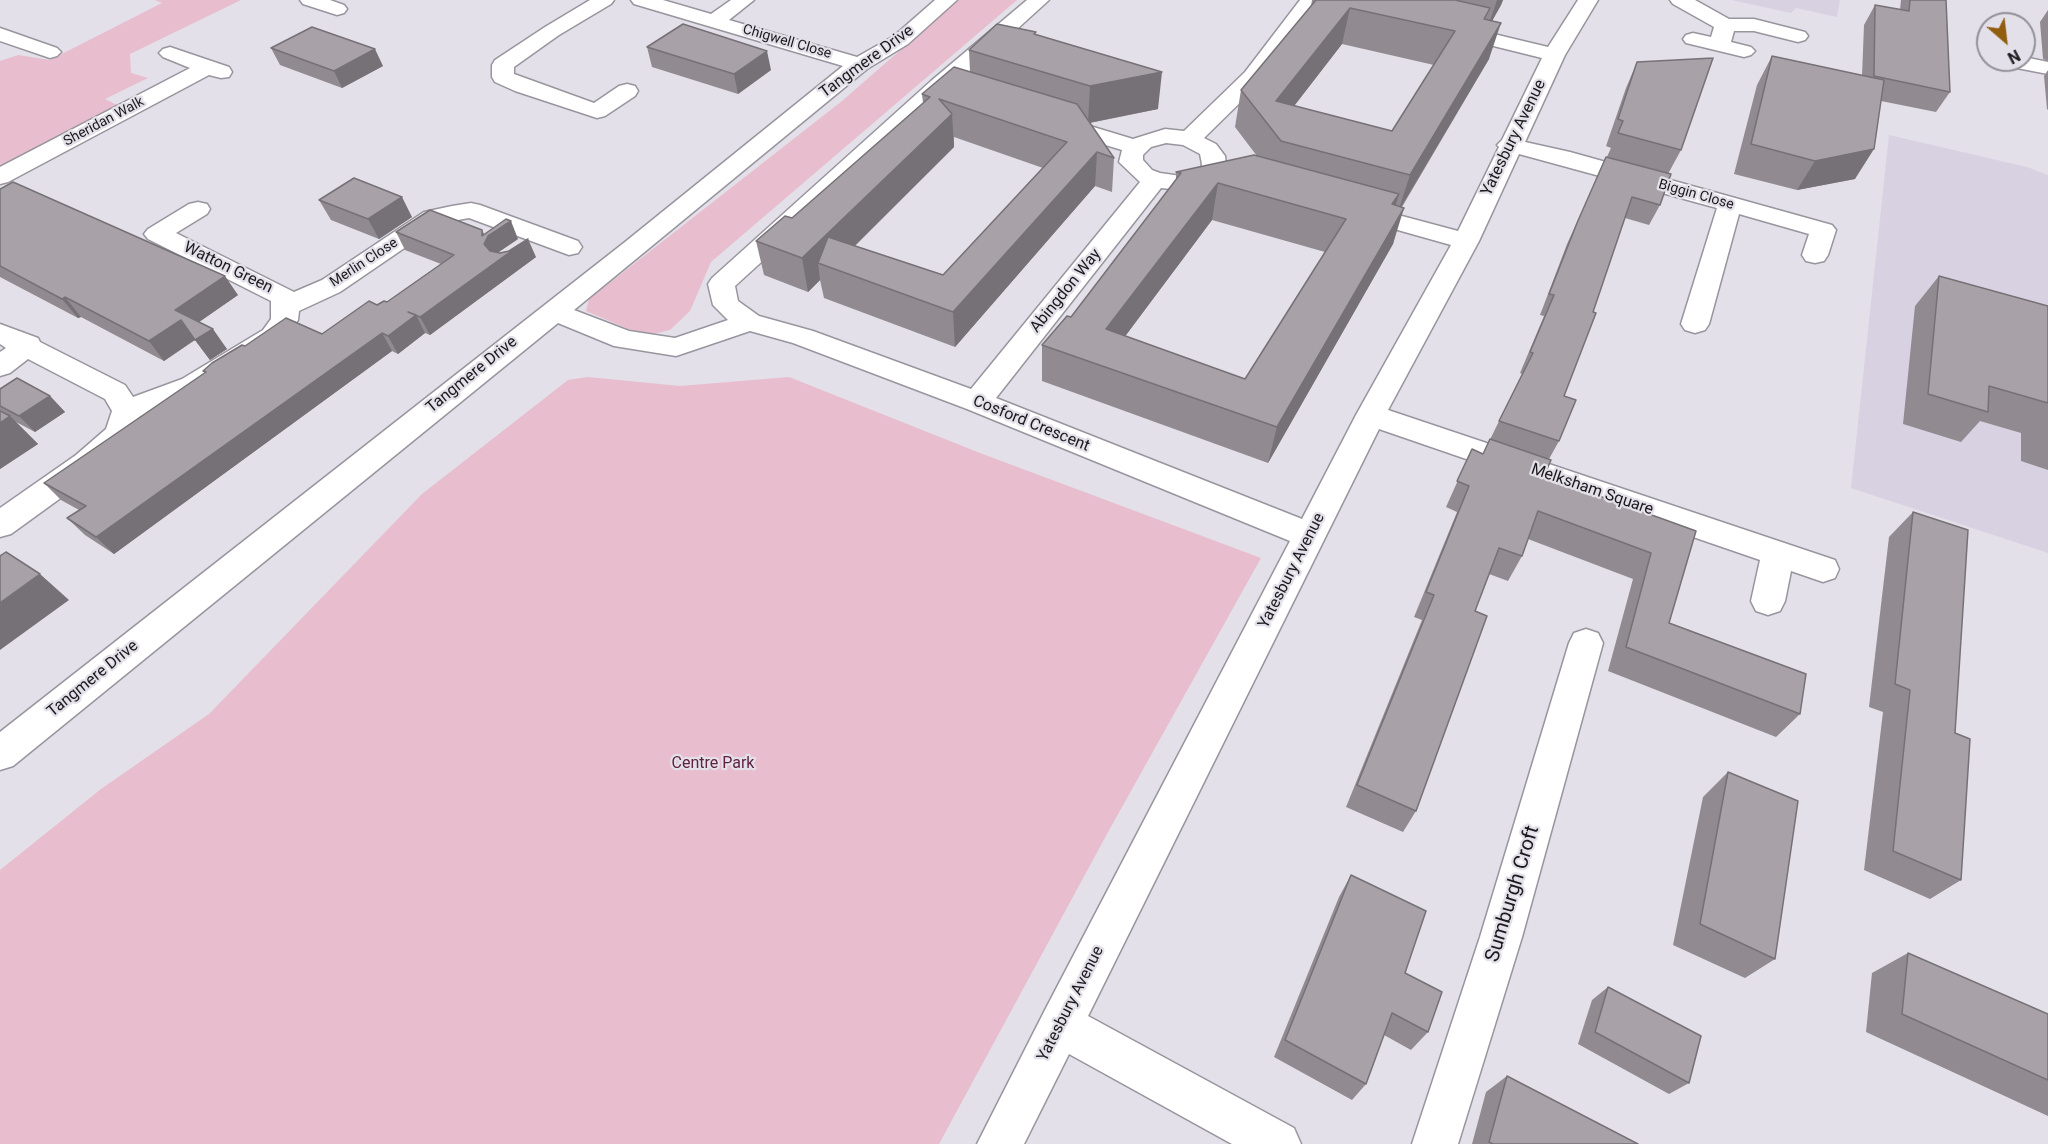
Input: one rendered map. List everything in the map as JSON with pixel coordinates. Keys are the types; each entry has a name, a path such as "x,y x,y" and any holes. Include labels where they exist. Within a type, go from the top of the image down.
{"street":[{"path":"310,0 337,9"},
{"path":"604,0 552,31 503,65 503,77 522,86 597,111 627,91"},
{"name":"Chigwell Close","path":"641,0 859,64"},
{"name":"Chigwell Close","path":"714,21 744,0"},
{"name":"Tangmere Drive","path":"0,754 859,64 901,40 947,0"},
{"name":"Cosford Crescent","path":"1039,0 950,90 721,284 726,305 749,322 803,337 976,402 1310,536"},
{"path":"1189,139 1253,77 1310,0"},
{"name":"Yatesbury Avenue","path":"1000,1144 1371,415 1466,241 1509,145 1554,55 1588,0"},
{"path":"1680,0 1744,51"},
{"path":"1693,39 1722,35 1754,25 1796,43 1805,16"},
{"path":"1429,25 1554,55"},
{"path":"0,34 50,52"},
{"path":"0,55 27,44"},
{"name":"Sheridan Walk","path":"0,177 217,70 170,53"},
{"path":"1037,117 1136,147"},
{"path":"1171,136 1189,139 1200,143 1214,156 1214,164 1222,174 1181,183 1155,180 1136,169 1131,162 1131,154 1136,147 1153,138 1171,136"},
{"name":"Biggin Close","path":"1509,145 1562,157 1823,230 1815,255"},
{"name":"Abingdon Way","path":"976,402 1155,180"},
{"path":"1333,204 1466,241"},
{"path":"1695,324 1730,204"},
{"name":"Watton Green","path":"127,411 192,386 273,336 284,320 286,306 283,296 157,234 198,210"},
{"name":"Merlin Close","path":"286,306 330,286 434,218 443,215 471,210 568,247"},
{"path":"516,255 542,237"},
{"path":"553,311 624,340 676,347 749,322"},
{"path":"0,333 115,392 127,411 119,434 95,456 0,525"},
{"path":"0,366 27,345"},
{"name":"Melksham Square","path":"1371,415 1823,569"},
{"path":"1768,601 1778,554"},
{"name":"Sumburgh Croft","path":"1435,1144 1501,937 1586,643"},
{"path":"1060,1025 1278,1144"}],"shaded area":[{"path":"1731,0 1840,0 1837,17 1796,8 1791,13"},
{"path":"1889,135 2027,167 2048,175 2048,553 1851,488"}],"green space":[{"path":"155,0 241,0 130,54 131,73 148,78 105,99 117,105 0,168 0,61 18,55 50,60 162,3"},
{"path":"958,0 1017,0 711,262 690,311 670,330 645,336 586,311 589,299 842,101"},
{"name":"Centre Park","path":"588,377 680,386 789,377 980,453 1261,558 1107,834 939,1144 0,1144 0,870 101,789 209,714 422,494 568,380"}],"building":[{"path":"1316,0 1455,0 1490,8 1484,19 1501,23 1410,175 1281,141 1241,90","holes":["1350,8 1455,31 1392,131 1276,101"]},
{"path":"1910,0 1946,0 1950,92 1874,76 1875,5 1909,11"},
{"path":"683,24 767,51 734,74 647,47"},
{"path":"997,24 1036,32 1034,34 1162,72 1090,86 969,50"},
{"path":"312,27 375,49 334,71 271,48"},
{"path":"1772,56 1884,80 1874,149 1815,161 1751,144"},
{"path":"1713,58 1681,150 1618,133 1623,121 1618,119 1637,62"},
{"path":"954,67 1077,104 1114,158 1097,152 953,312 818,263 828,237 943,275 1067,142 939,99 952,114 802,258 756,241 785,216 792,218 930,97 922,94"},
{"path":"1254,155 1399,194 1392,204 1404,208 1277,427 1042,345 1067,316 1071,317 1181,173 1176,172","holes":["1218,183 1346,219 1245,379 1106,329"]},
{"path":"1606,157 1671,174 1660,205 1632,197 1593,312 1596,313 1564,396 1576,400 1559,441 1499,421 1533,353 1530,352 1554,295 1549,294"},
{"path":"354,178 402,197 368,219 319,200"},
{"path":"13,182 225,276 175,310 213,329 195,340 181,320 149,341 0,266 0,189"},
{"path":"430,210 482,230 482,236 506,219 511,221 488,236 484,244 490,251 500,253 509,251 528,239 420,317 416,315 388,336 382,333 96,537 67,518 86,506 44,483 206,372 203,371 212,363 242,345 245,346 286,318 322,334 369,301 377,305 384,301 387,302 454,255 396,232"},
{"path":"1939,276 2048,306 2048,403 1989,386 1988,412 1928,394"},
{"path":"17,378 50,396 19,416 0,406 0,389"},
{"path":"0,411 10,416 0,423"},
{"path":"1490,439 1551,460 1544,476 1696,531 1669,623 1806,674 1800,714 1626,647 1651,553 1538,511 1522,556 1499,548 1475,611 1487,616 1416,811 1357,785 1434,595 1426,592 1469,486 1457,481 1472,449 1483,454"},
{"path":"1913,512 1968,530 1955,733 1970,739 1961,880 1893,851 1910,690 1895,684"},
{"path":"6,552 40,574 0,603 0,556"},
{"path":"1728,772 1798,801 1775,959 1700,924"},
{"path":"1351,875 1426,911 1405,973 1442,992 1428,1032 1392,1013 1366,1084 1285,1040"},
{"path":"1908,953 2048,1014 2048,1080 1902,1014"},
{"path":"1608,987 1701,1036 1689,1083 1595,1032"},
{"path":"1507,1076 1638,1144 1493,1144 1489,1142"}]}
